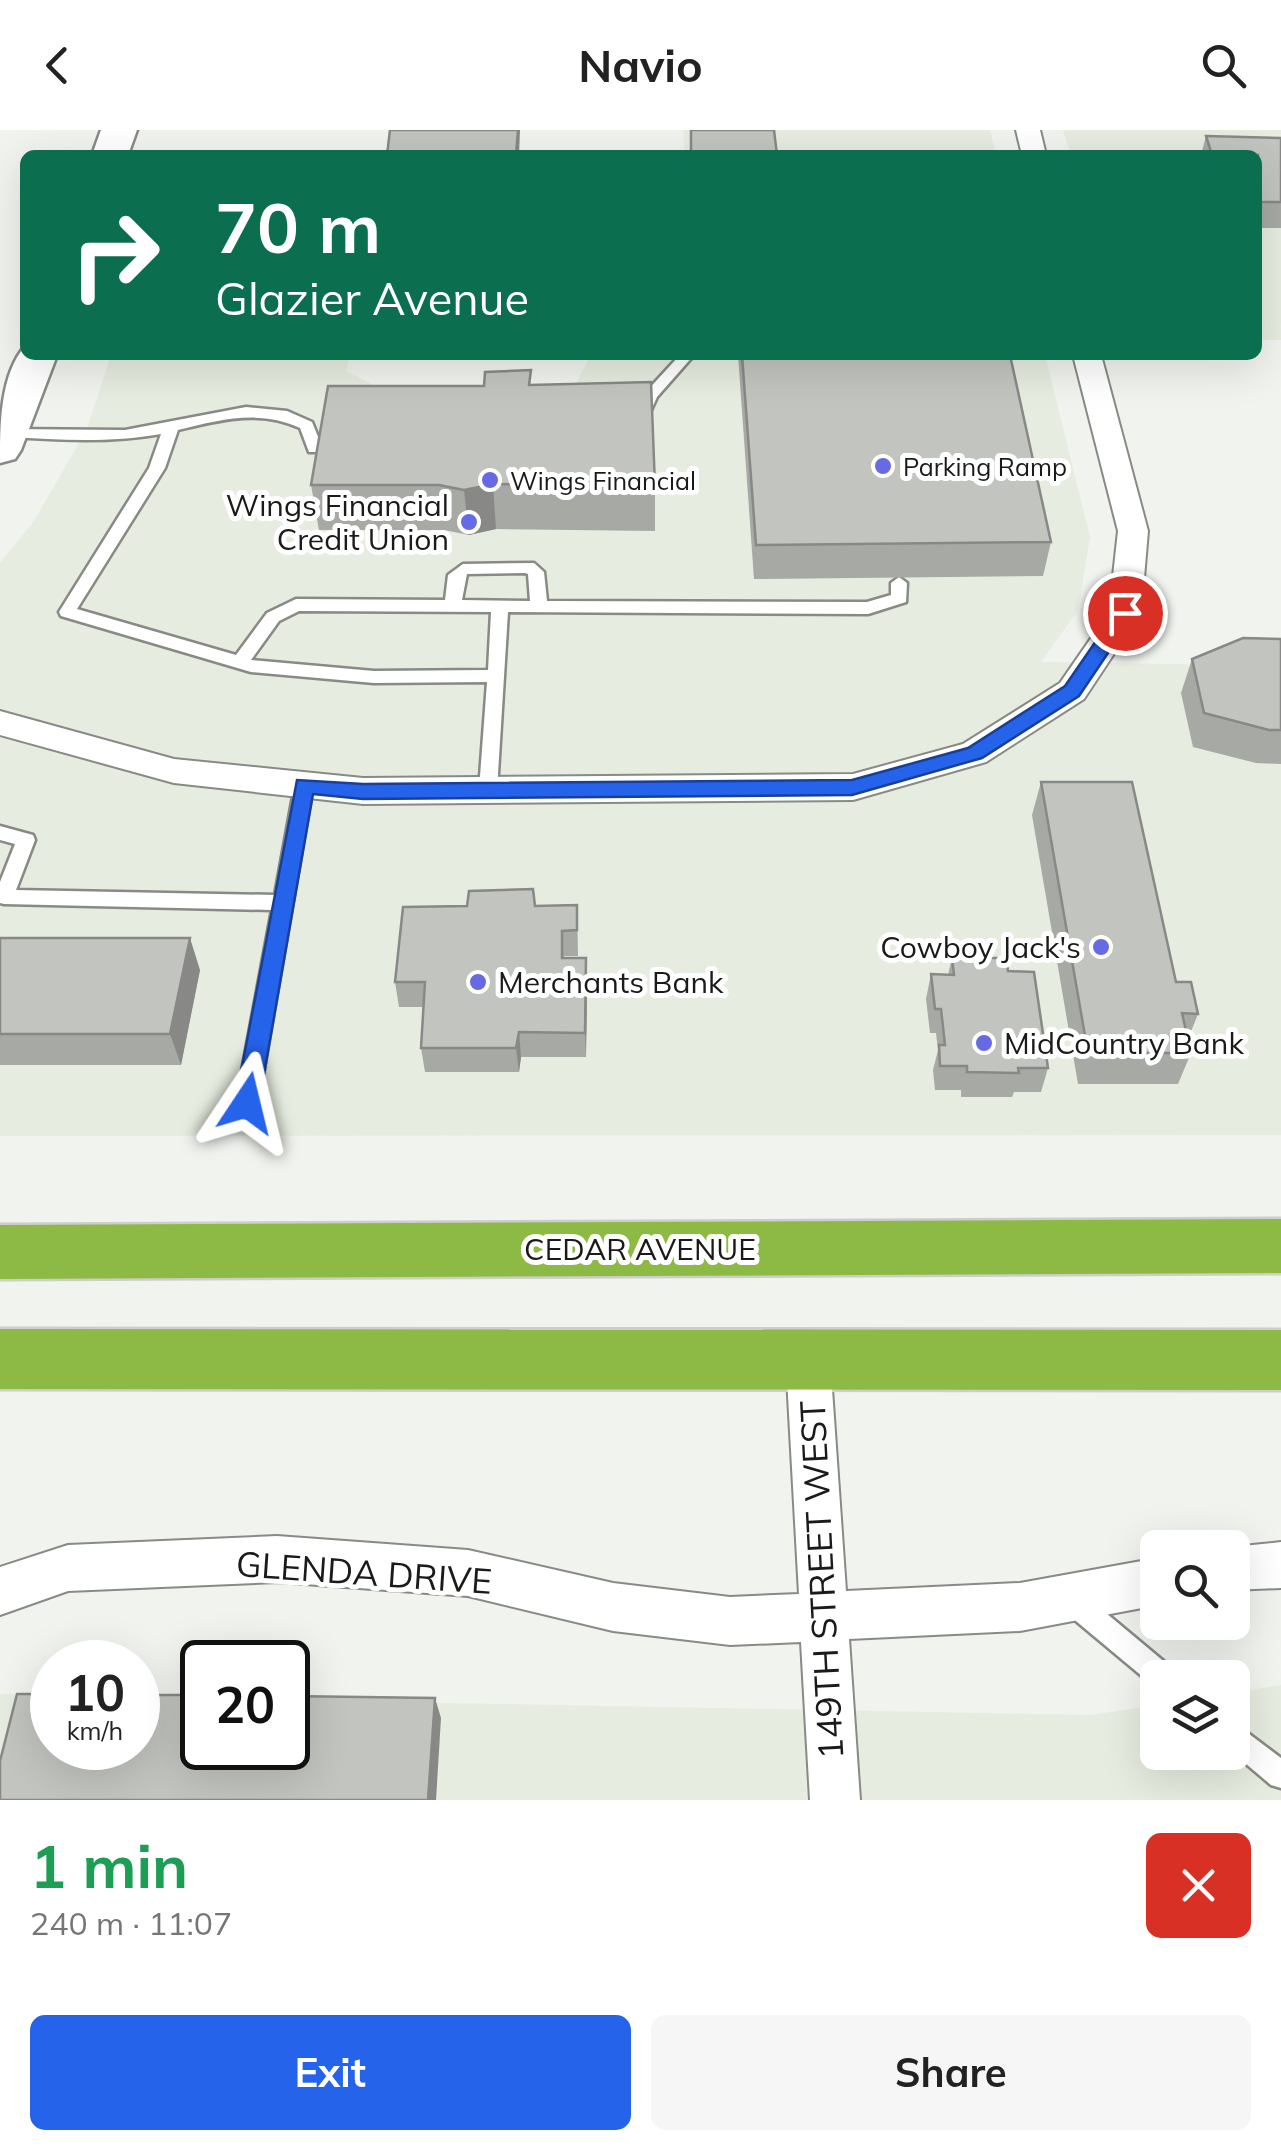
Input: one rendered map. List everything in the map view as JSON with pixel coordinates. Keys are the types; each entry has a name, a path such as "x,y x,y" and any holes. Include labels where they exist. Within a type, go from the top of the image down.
{"highway":[{"name":"CEDAR AVENUE","path":"0,1252 1281,1246"},
{"path":"0,1359 1281,1360"}],"street":[{"path":"3,438 35,360"},
{"path":"0,723 174,771 363,792 852,788 974,753 1072,691 1125,613 1133,530 1088,360"},
{"name":"149TH STREET WEST","path":"808,1360 834,1800"},
{"name":"GLENDA DRIVE","path":"0,1591 68,1568 276,1559 468,1573 613,1607 730,1621 1020,1607 1140,1584"},
{"path":"1250,1566 1281,1564"}],"lane":[{"path":"643,426 643,408 654,386 683,360"},
{"path":"3,438 142,433 256,410 288,414 307,425 315,449"},
{"path":"172,425 158,468 68,612 240,662 374,677 496,676"},
{"path":"454,606 456,575 463,569 528,567 536,572 539,607"},
{"path":"240,662 273,617 296,605 868,608 900,598 899,583"},
{"path":"488,790 500,606"},
{"path":"247,1103 304,785"},
{"path":"0,833 26,840 4,897 283,903"},
{"path":"1068,1598 1142,1660"},
{"path":"1250,1749 1281,1775"}],"shaded area":[{"path":"683,130 990,130 995,150 685,150"},
{"path":"1063,130 1281,130 1281,340 1262,340 1262,150 1069,150"},
{"path":"109,360 348,360 346,371 427,412 560,414 588,360 1046,360 1090,537 1078,610 1041,662 1281,666 1281,1135 0,1136 0,563 34,521 87,429"},
{"path":"1281,1685 1281,1800 0,1800 0,1694 30,1695 30,1770 160,1770 160,1748 180,1748 180,1770 310,1770 310,1700 1091,1715 1140,1708 1140,1770 1250,1770 1250,1690"}],"building":[{"path":"390,130 518,130 516,150 388,150"},
{"path":"691,130 774,130 776,150 691,150"},
{"path":"1206,136 1281,138 1281,202 1262,202 1262,150 1210,150"},
{"name":"Parking Ramp","path":"742,360 1011,360 1051,542 756,545"},
{"path":"531,370 529,385 651,382 655,486 493,484 464,490 439,485 311,485 328,386 484,386 485,372"},
{"path":"1243,638 1281,639 1281,730 1204,713 1192,659"},
{"path":"1041,782 1132,782 1176,982 1191,982 1198,1014 1182,1013 1191,1053 1088,1053"},
{"path":"533,889 535,906 577,905 577,930 562,931 562,958 586,958 585,1033 519,1032 516,1048 421,1048 425,982 395,982 403,907 467,906 469,891"},
{"path":"0,938 190,938 170,1034 0,1034"},
{"path":"952,958 1006,958 1008,971 1034,972 1048,1068 1018,1068 1019,1073 967,1072 967,1066 940,1066 939,1045 945,1045 941,1009 935,1009 931,974 954,975"},
{"path":"17,1694 30,1694 30,1770 160,1770 160,1695 180,1695 180,1770 310,1770 310,1696 435,1698 428,1800 0,1800 0,1761"}],"place":[{"name":"Parking Ramp","path":"883,466"},
{"name":"Wings Financial","path":"490,480"},
{"name":"Wings Financial Credit Union","path":"469,522"},
{"name":"Cowboy Jack's","path":"1101,947"},
{"name":"Merchants Bank","path":"478,982"},
{"name":"MidCountry Bank","path":"984,1043"}],"route":[{"path":"247,1103 304,785 363,792 852,788 974,753 1072,691 1125,613"}]}
